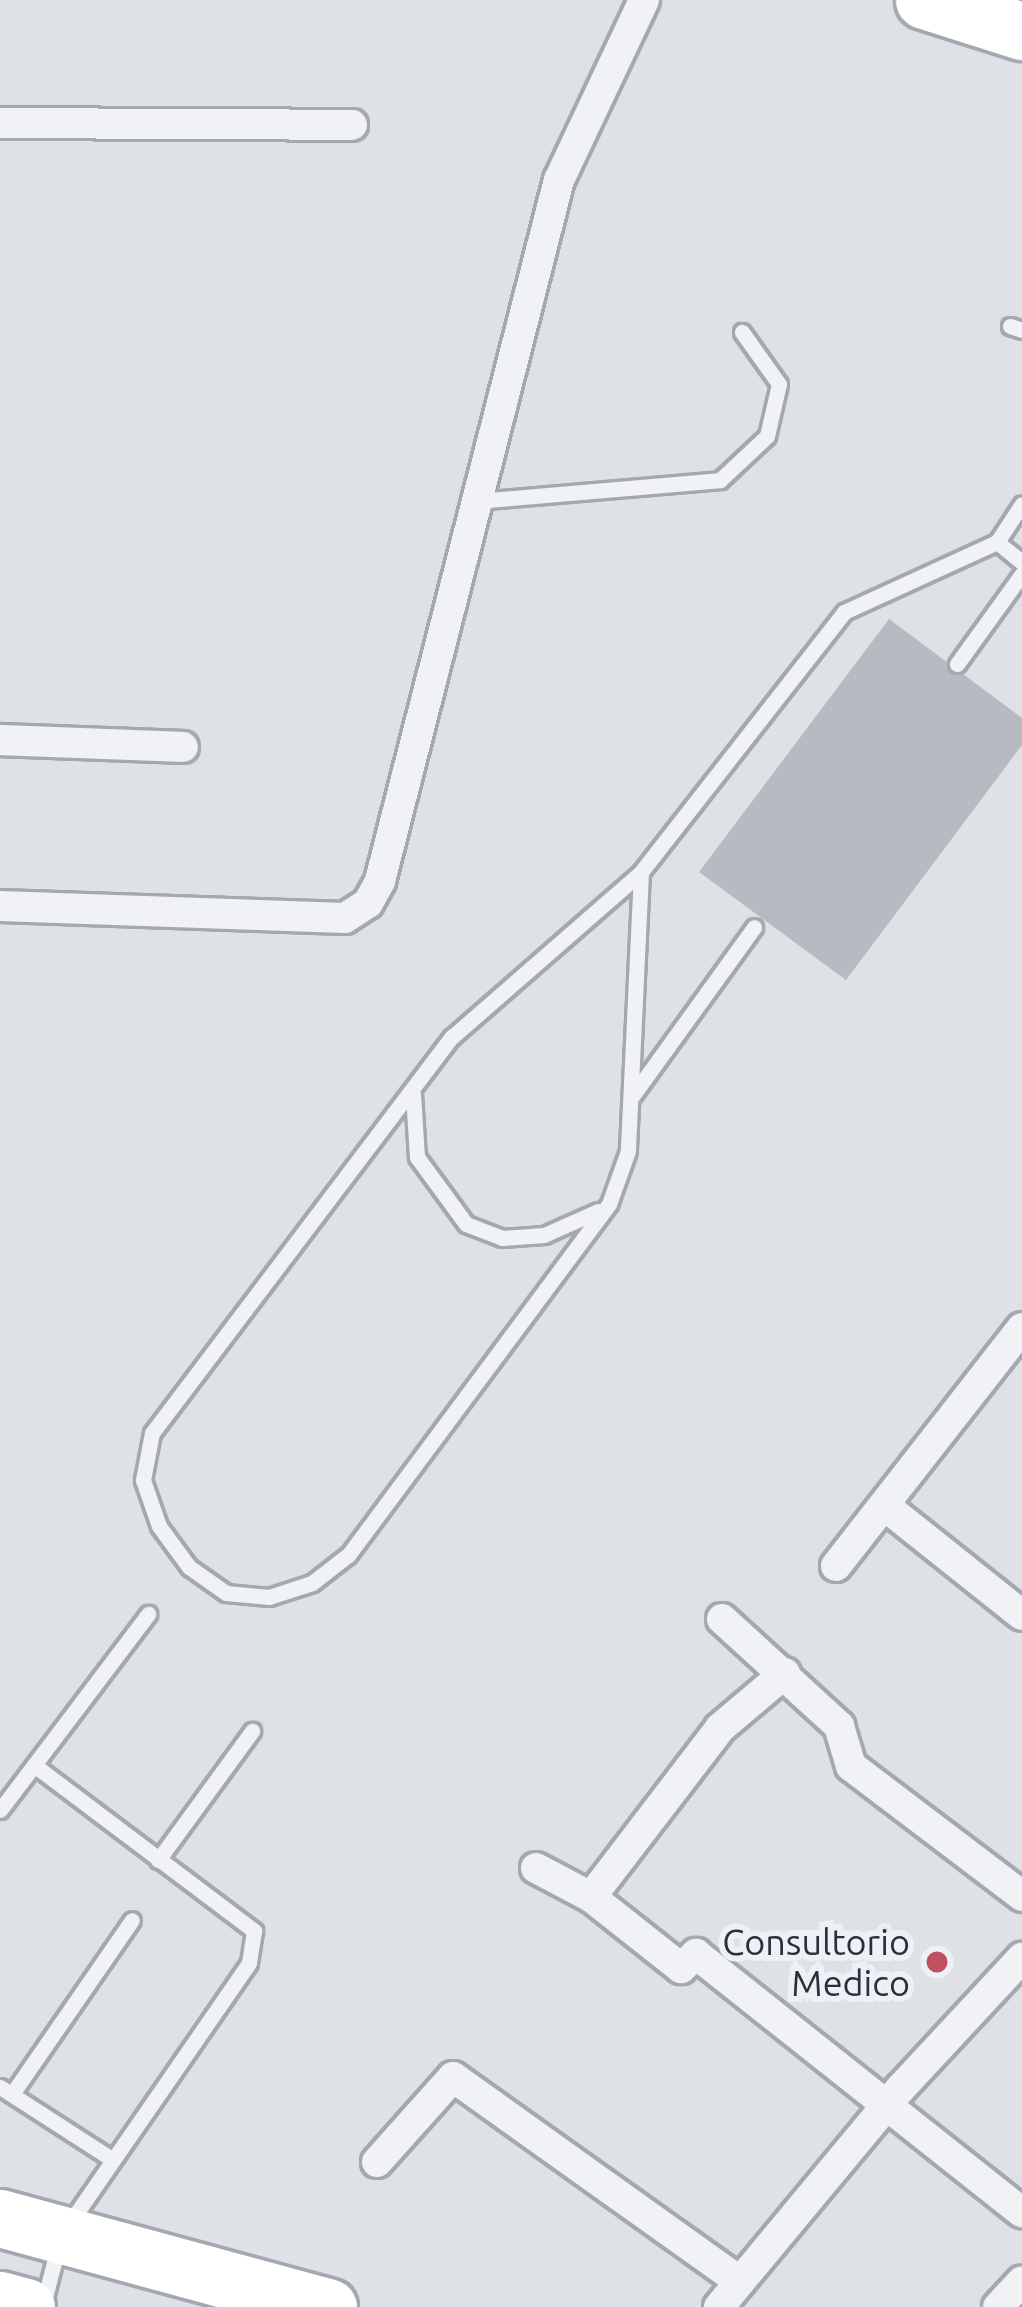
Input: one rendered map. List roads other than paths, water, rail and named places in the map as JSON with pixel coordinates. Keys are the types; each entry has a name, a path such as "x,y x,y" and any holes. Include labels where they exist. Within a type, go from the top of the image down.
{"highway":[{"path":"924,0 1022,31"},
{"path":"0,2218 328,2307"},
{"path":"0,2300 26,2307"}],"street":[{"path":"0,906 345,918 368,903 380,881 559,180 644,0"},
{"path":"0,123 352,125"},
{"path":"0,740 183,747"},
{"path":"836,1566 1022,1328"},
{"path":"885,1506 1022,1615"},
{"path":"722,1619 839,1726 851,1766 1022,1896"},
{"path":"591,1897 720,1728 785,1673"},
{"path":"536,1868 591,1897 681,1968 696,1954 1022,2212"},
{"path":"719,2307 886,2108 1022,1958"},
{"path":"377,2162 453,2077 740,2281"},
{"path":"998,2307 1022,2281"}],"lane":[{"path":"477,501 720,480 766,436 778,383 742,332"},
{"path":"641,872 628,1150 609,1204 348,1556 312,1583 269,1597 226,1593 189,1567 159,1526 143,1480 152,1433 452,1037 641,872 844,612 997,542 1022,504"},
{"path":"997,542 1022,562"},
{"path":"957,664 1022,574"},
{"path":"631,1098 754,927"},
{"path":"413,1091 418,1157 466,1225 502,1238 544,1235 609,1204"},
{"path":"0,1810 148,1614"},
{"path":"158,1859 252,1730"},
{"path":"34,1766 254,1931 249,1964 110,2158 61,2235 42,2307"},
{"path":"110,2158 6,2091 132,1920"}],"place":[{"name":"Consultorio Medico","path":"937,1962"}]}
